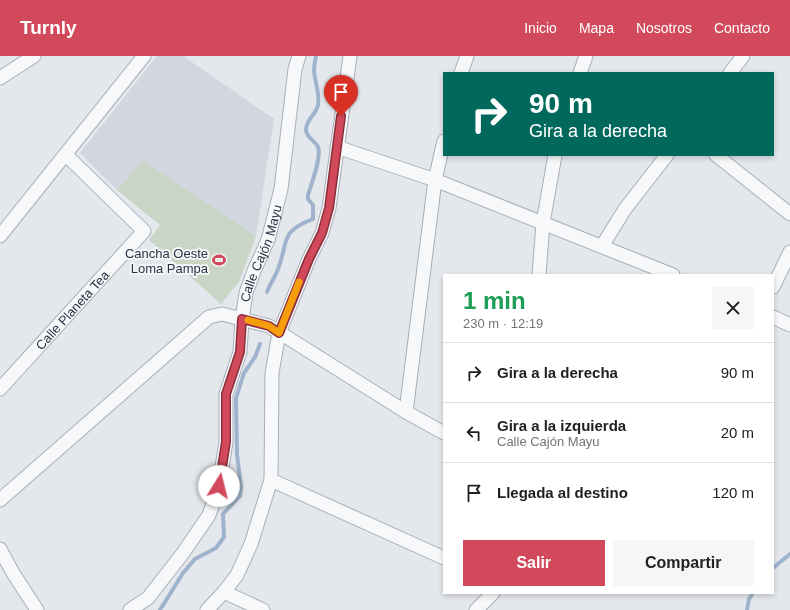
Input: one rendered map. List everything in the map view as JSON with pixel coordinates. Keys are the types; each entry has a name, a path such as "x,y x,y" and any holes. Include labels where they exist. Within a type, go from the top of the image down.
{"street":[{"path":"2,72 34,56"},
{"path":"0,236 144,56"},
{"name":"Calle Cajón Mayu","path":"130,610 148,598 184,553 209,515 219,486 226,442 226,394 240,352 242,319 246,293 268,240 281,189 295,69 299,56"},
{"path":"207,610 237,575 251,544 271,480 272,373 279,333 309,259 322,233 329,208 350,56"},
{"path":"461,72 467,56"},
{"path":"580,72 586,56"},
{"path":"731,72 743,56"},
{"path":"406,412 435,180 443,145"},
{"path":"337,147 435,180 671,274"},
{"name":"Calle Planeta Tea","path":"0,389 144,230 66,155"},
{"path":"538,274 542,223 555,156"},
{"path":"602,246 625,209 666,156"},
{"path":"717,156 790,214"},
{"path":"774,285 790,252"},
{"path":"0,500 209,317 222,314 269,326 406,412 443,432"},
{"path":"774,317 790,325"},
{"path":"271,480 443,558"},
{"path":"0,549 13,573 37,610"},
{"path":"224,592 263,610"},
{"path":"476,610 492,594"}],"shaded area":[{"path":"157,56 183,56 274,119 256,236 143,161 117,190 80,153"}],"green space":[{"path":"143,161 256,236 239,282 221,304 149,240 160,225 117,190"}],"waterway":[{"path":"267,292 278,269 285,244 290,233 295,228 313,219 313,205 308,199 308,195 316,171 319,151 317,145 308,135 306,126 318,105 318,92 314,71 316,56"},
{"path":"160,610 183,573 195,559 216,548 224,537 223,514 240,496 241,486 237,455 236,398 244,373 255,357 260,344"},
{"path":"774,567 790,554"},
{"path":"747,610 749,599 752,594"}],"slow traffic":[{"path":"248,320 269,326 279,333 299,282"}],"place":[{"name":"Cancha Oeste Loma Pampa","path":"219,260"}],"route":[{"path":"219,486 226,442 226,394 240,352 242,319 269,326 279,333 309,259 322,233 329,208 341,116"}]}
